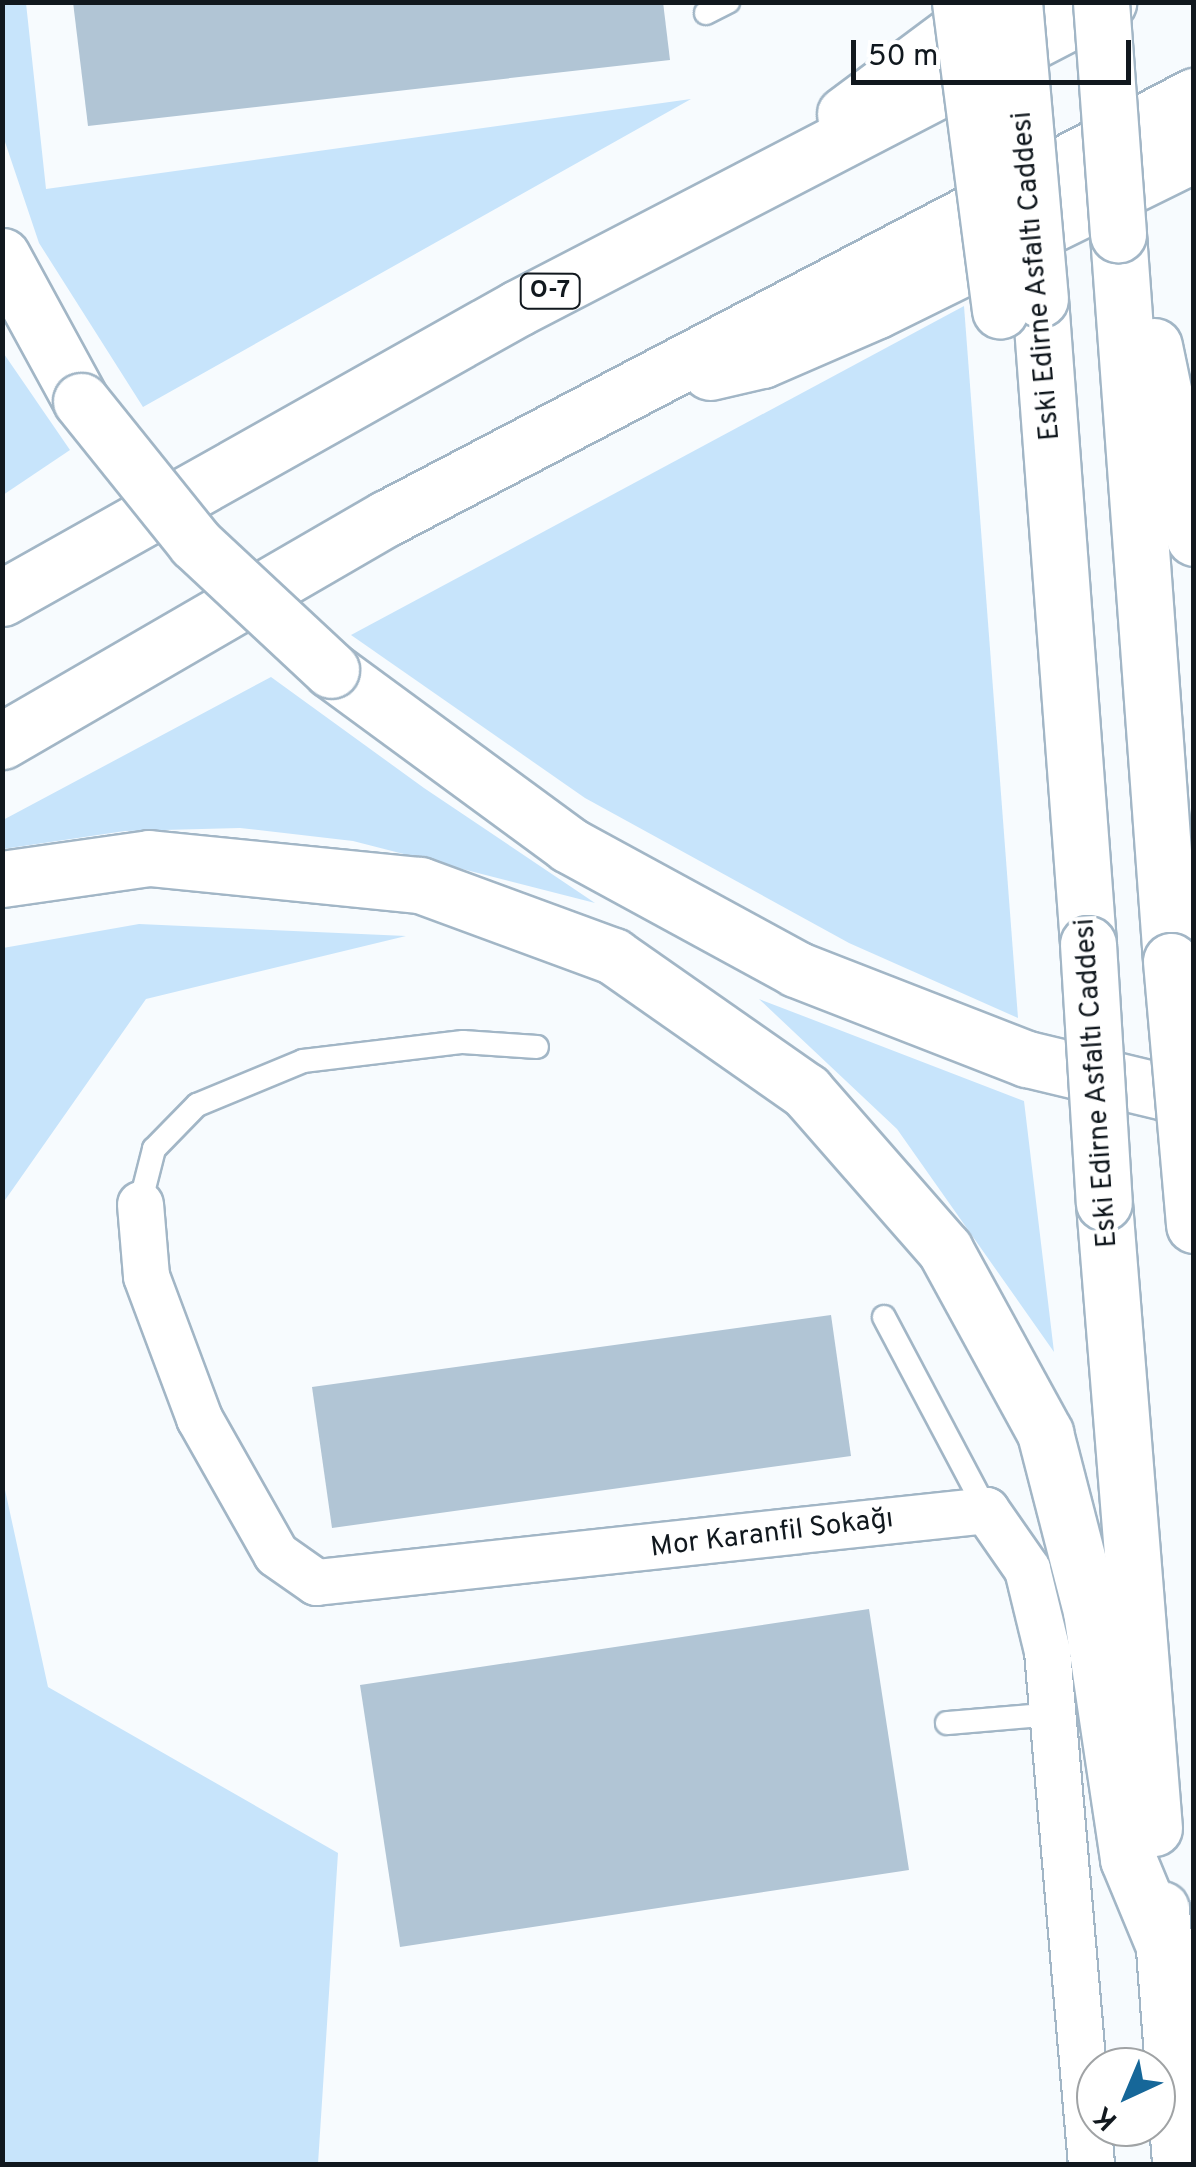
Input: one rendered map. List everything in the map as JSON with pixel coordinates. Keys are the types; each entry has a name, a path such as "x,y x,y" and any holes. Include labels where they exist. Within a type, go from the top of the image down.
{"highway":[{"path":"960,2 1020,304"},
{"path":"775,176 946,31 995,2"},
{"name":"Eski Edirne Asfaltı Caddesi","path":"1014,2 1022,461 1064,626 1104,1203 1180,2164"},
{"path":"1104,2 1171,961 1194,1225"},
{"name":"O-7","path":"2,598 378,384 1104,2"},
{"path":"2,740 629,390 1194,96"},
{"path":"629,390 762,360 1194,154"},
{"path":"1118,234 1158,358 1194,538"},
{"path":"2,256 81,401 195,543 331,670 569,844 796,969 1027,1060 1194,1099"},
{"path":"2,879 149,858 420,885 614,956 806,1091 945,1250 1045,1433 1091,1611 1128,1859 1164,1946"}],"street":[{"name":"Mor Karanfil Sokağı","path":"140,1204 146,1276 198,1418 276,1554 316,1582 986,1510"},
{"path":"986,1510 1027,1569 1054,1714 1091,2164"}],"lane":[{"path":"706,13 728,2"},
{"path":"140,1204 154,1148 196,1105 302,1061 463,1042 537,1047"},
{"path":"884,1316 986,1510"},
{"path":"946,1723 1054,1714"}],"shaded area":[{"path":"2,3 26,3 46,189 691,99 143,407 39,243 3,136"},
{"path":"964,306 1018,1018 849,943 585,798 351,635"},
{"path":"2,351 70,450 3,495 2,495"},
{"path":"271,677 424,788 595,903 353,841 240,828 125,831 3,849 3,820"},
{"path":"139,924 406,936 146,999 3,1203 3,948"},
{"path":"759,999 1024,1101 1054,1352 897,1129"},
{"path":"2,1476 48,1687 338,1853 318,2164 3,2164"}],"building":[{"path":"73,2 663,2 670,60 88,126"},
{"path":"831,1315 851,1456 332,1528 312,1387"},
{"path":"869,1609 909,1870 400,1947 360,1685"}]}
